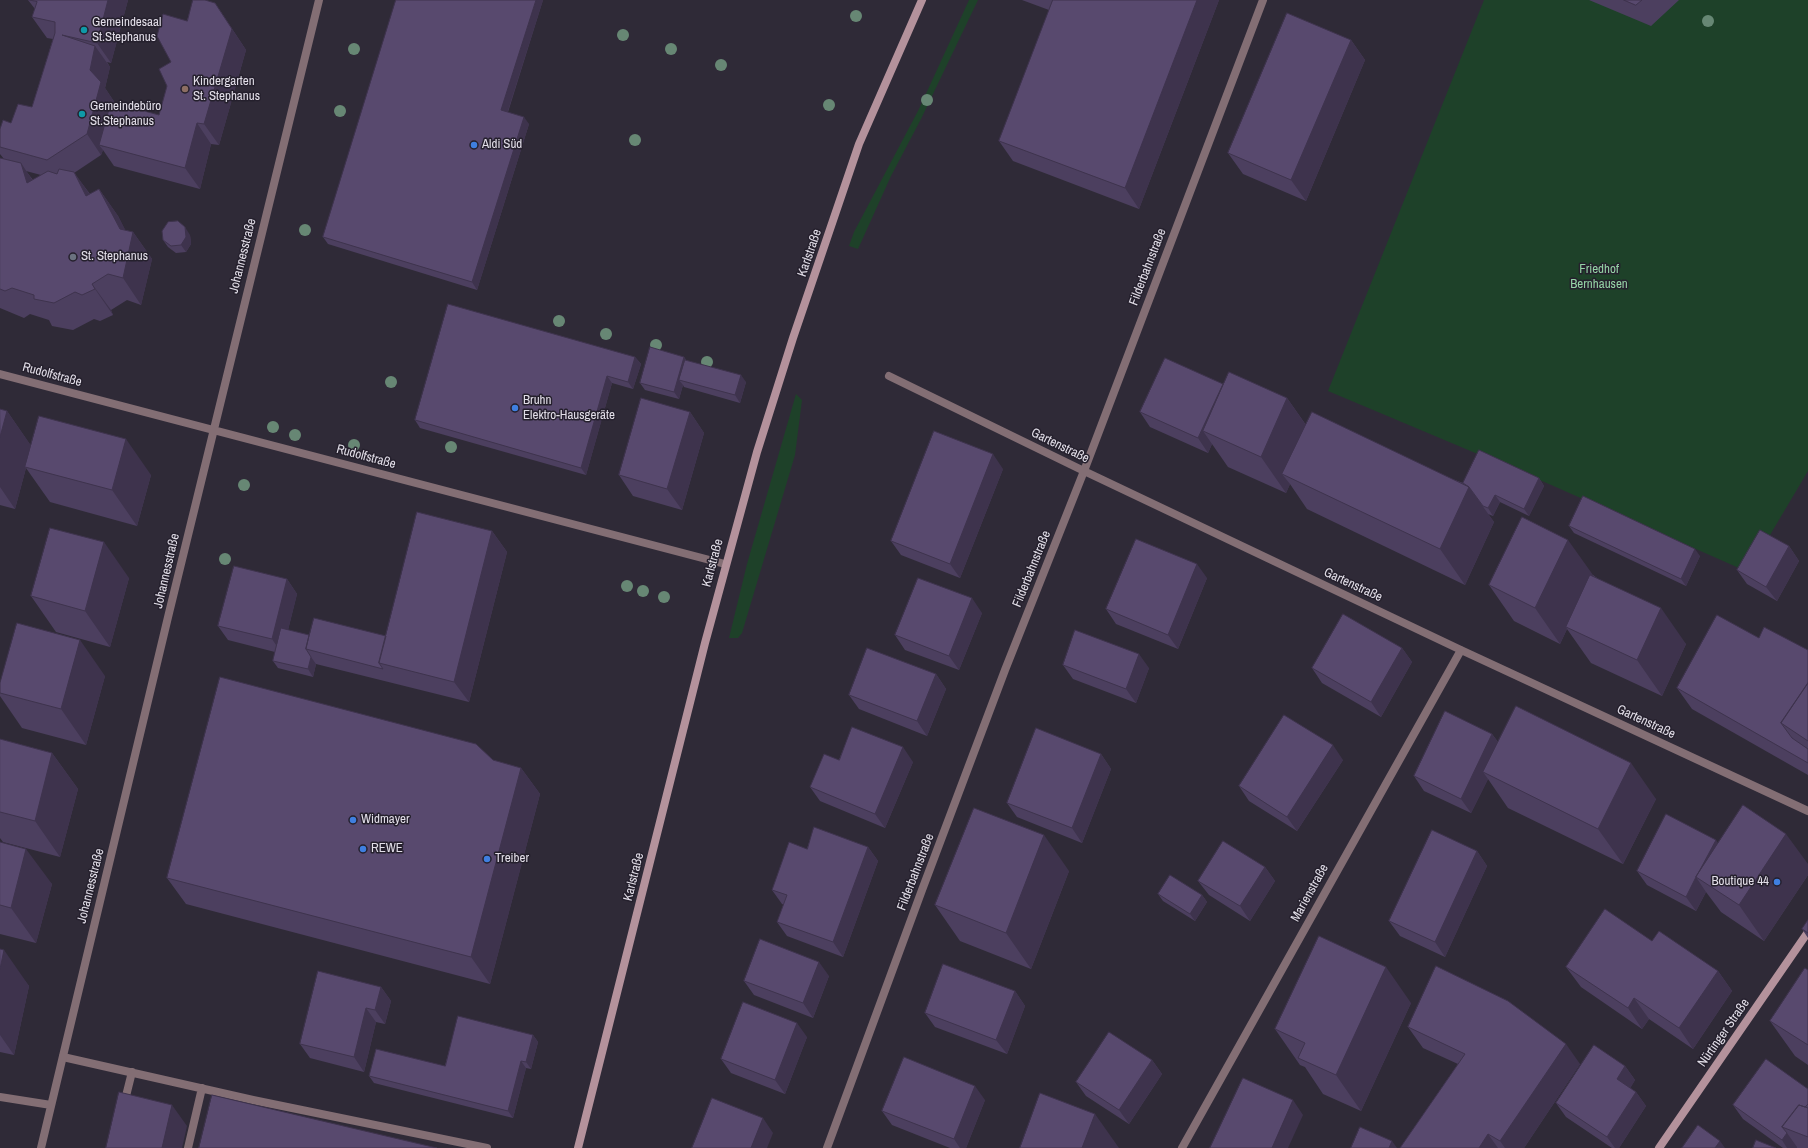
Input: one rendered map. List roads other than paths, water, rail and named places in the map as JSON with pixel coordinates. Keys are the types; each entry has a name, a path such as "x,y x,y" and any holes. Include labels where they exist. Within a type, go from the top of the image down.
{"main road":[{"name":"Karlstraße","path":"578,1148 725,564 757,452 784,366 859,144 922,0"},
{"name":"Nürtinger Straße","path":"1659,1148 1808,932"}],"street":[{"name":"Johannesstraße","path":"41,1148 171,608 212,429 319,0"},
{"name":"Filderbahnstraße","path":"827,1148 1005,670 1084,471 1263,0"},
{"name":"Rudolfstraße","path":"0,374 725,564"},
{"name":"Gartenstraße","path":"889,376 1084,471 1461,650 1808,811"},
{"name":"Marienstraße","path":"1182,1148 1461,650"},
{"path":"62,1057 487,1148"},
{"path":"123,1110 132,1072"},
{"path":"188,1148 202,1088"},
{"path":"0,1097 51,1105"}],"place":[{"name":"Gemeindesaal St.Stephanus","path":"84,30"},
{"name":"Kindergarten St. Stephanus","path":"185,89"},
{"name":"Gemeindebüro St.Stephanus","path":"82,114"},
{"name":"Aldi Süd","path":"474,145"},
{"name":"St. Stephanus","path":"73,257"},
{"name":"Bruhn Elektro-Hausgeräte","path":"515,408"},
{"name":"Widmayer","path":"353,820"},
{"name":"REWE","path":"363,849"},
{"name":"Treiber","path":"487,859"},
{"name":"Boutique 44","path":"1777,882"}],"park label":[{"name":"Friedhof Bernhausen","path":"1599,278"}]}
